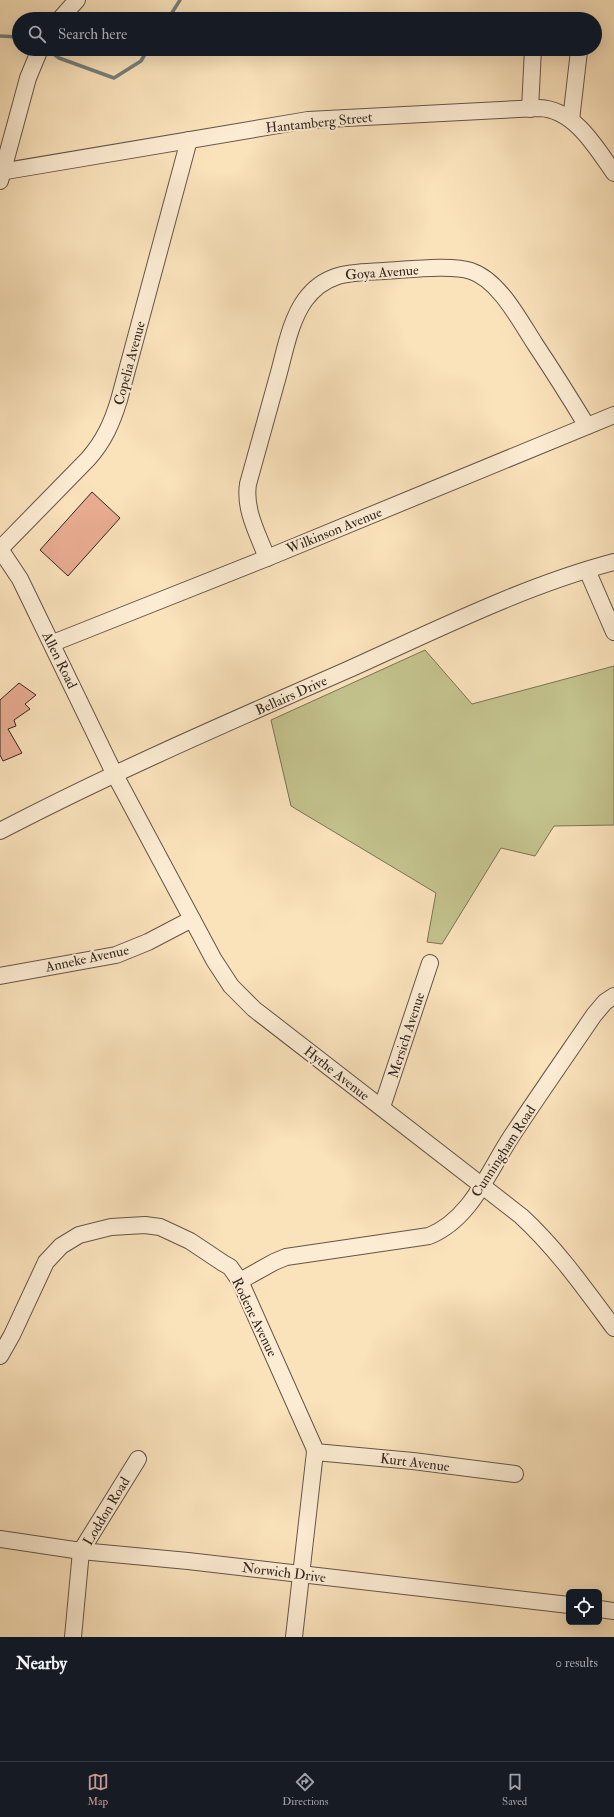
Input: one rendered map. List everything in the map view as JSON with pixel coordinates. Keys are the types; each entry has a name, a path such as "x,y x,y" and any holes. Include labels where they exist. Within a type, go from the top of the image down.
{"street":[{"path":"66,12 77,0"},
{"path":"1,175 28,78 36,56"},
{"path":"530,109 532,56"},
{"path":"571,120 579,56"},
{"name":"Hantamberg Street","path":"1,175 189,140 330,118 530,109 549,110 571,120 584,131 614,173"},
{"name":"Copelia Avenue","path":"0,549 88,460 110,427 119,400 189,140"},
{"name":"Goya Avenue","path":"267,558 247,505 246,495 248,484 288,341 298,314 306,299 314,290 333,277 352,273 458,268 476,273 486,279 501,295 560,381 587,426"},
{"name":"Wilkinson Avenue","path":"53,643 267,558 614,414"},
{"name":"Allen Road","path":"0,549 20,579 53,643 115,775"},
{"path":"587,570 614,554"},
{"path":"587,570 614,562"},
{"path":"587,570 614,632"},
{"name":"Bellairs Drive","path":"0,831 174,746 512,598 587,570"},
{"name":"Hythe Avenue","path":"115,775 226,979 247,1003 483,1185 544,1237 568,1266 614,1328"},
{"name":"Anneke Avenue","path":"0,976 116,955 148,942 192,919"},
{"name":"Mersich Avenue","path":"382,1107 430,963"},
{"name":"Cunningham Road","path":"240,1282 286,1257 429,1236 446,1228 483,1185 490,1170 594,1015 605,1002 614,996"},
{"name":"Rodene Avenue","path":"0,1356 12,1335 46,1262 61,1246 79,1235 111,1227 145,1225 160,1227 176,1233 230,1267 240,1282 312,1439 315,1452 294,1637"},
{"name":"Kurt Avenue","path":"315,1452 413,1461 515,1474"},
{"name":"Loddon Road","path":"73,1637 82,1551 138,1459"},
{"name":"Norwich Drive","path":"0,1539 82,1551 301,1574 566,1605"},
{"path":"602,1609 614,1611"}],"shaded area":[{"path":"425,650 472,704 614,666 614,825 554,826 535,856 501,848 442,944 427,942 436,893 291,806 271,720"}],"building":[{"path":"92,492 120,518 68,576 40,550"},
{"path":"19,683 36,695 25,704 30,709 14,720 16,726 8,729 22,753 3,761 0,755 0,700"}],"waterway":[{"path":"172,12 180,0"},
{"path":"0,36 12,37"},
{"path":"56,56 114,78 141,61 144,56"}]}
